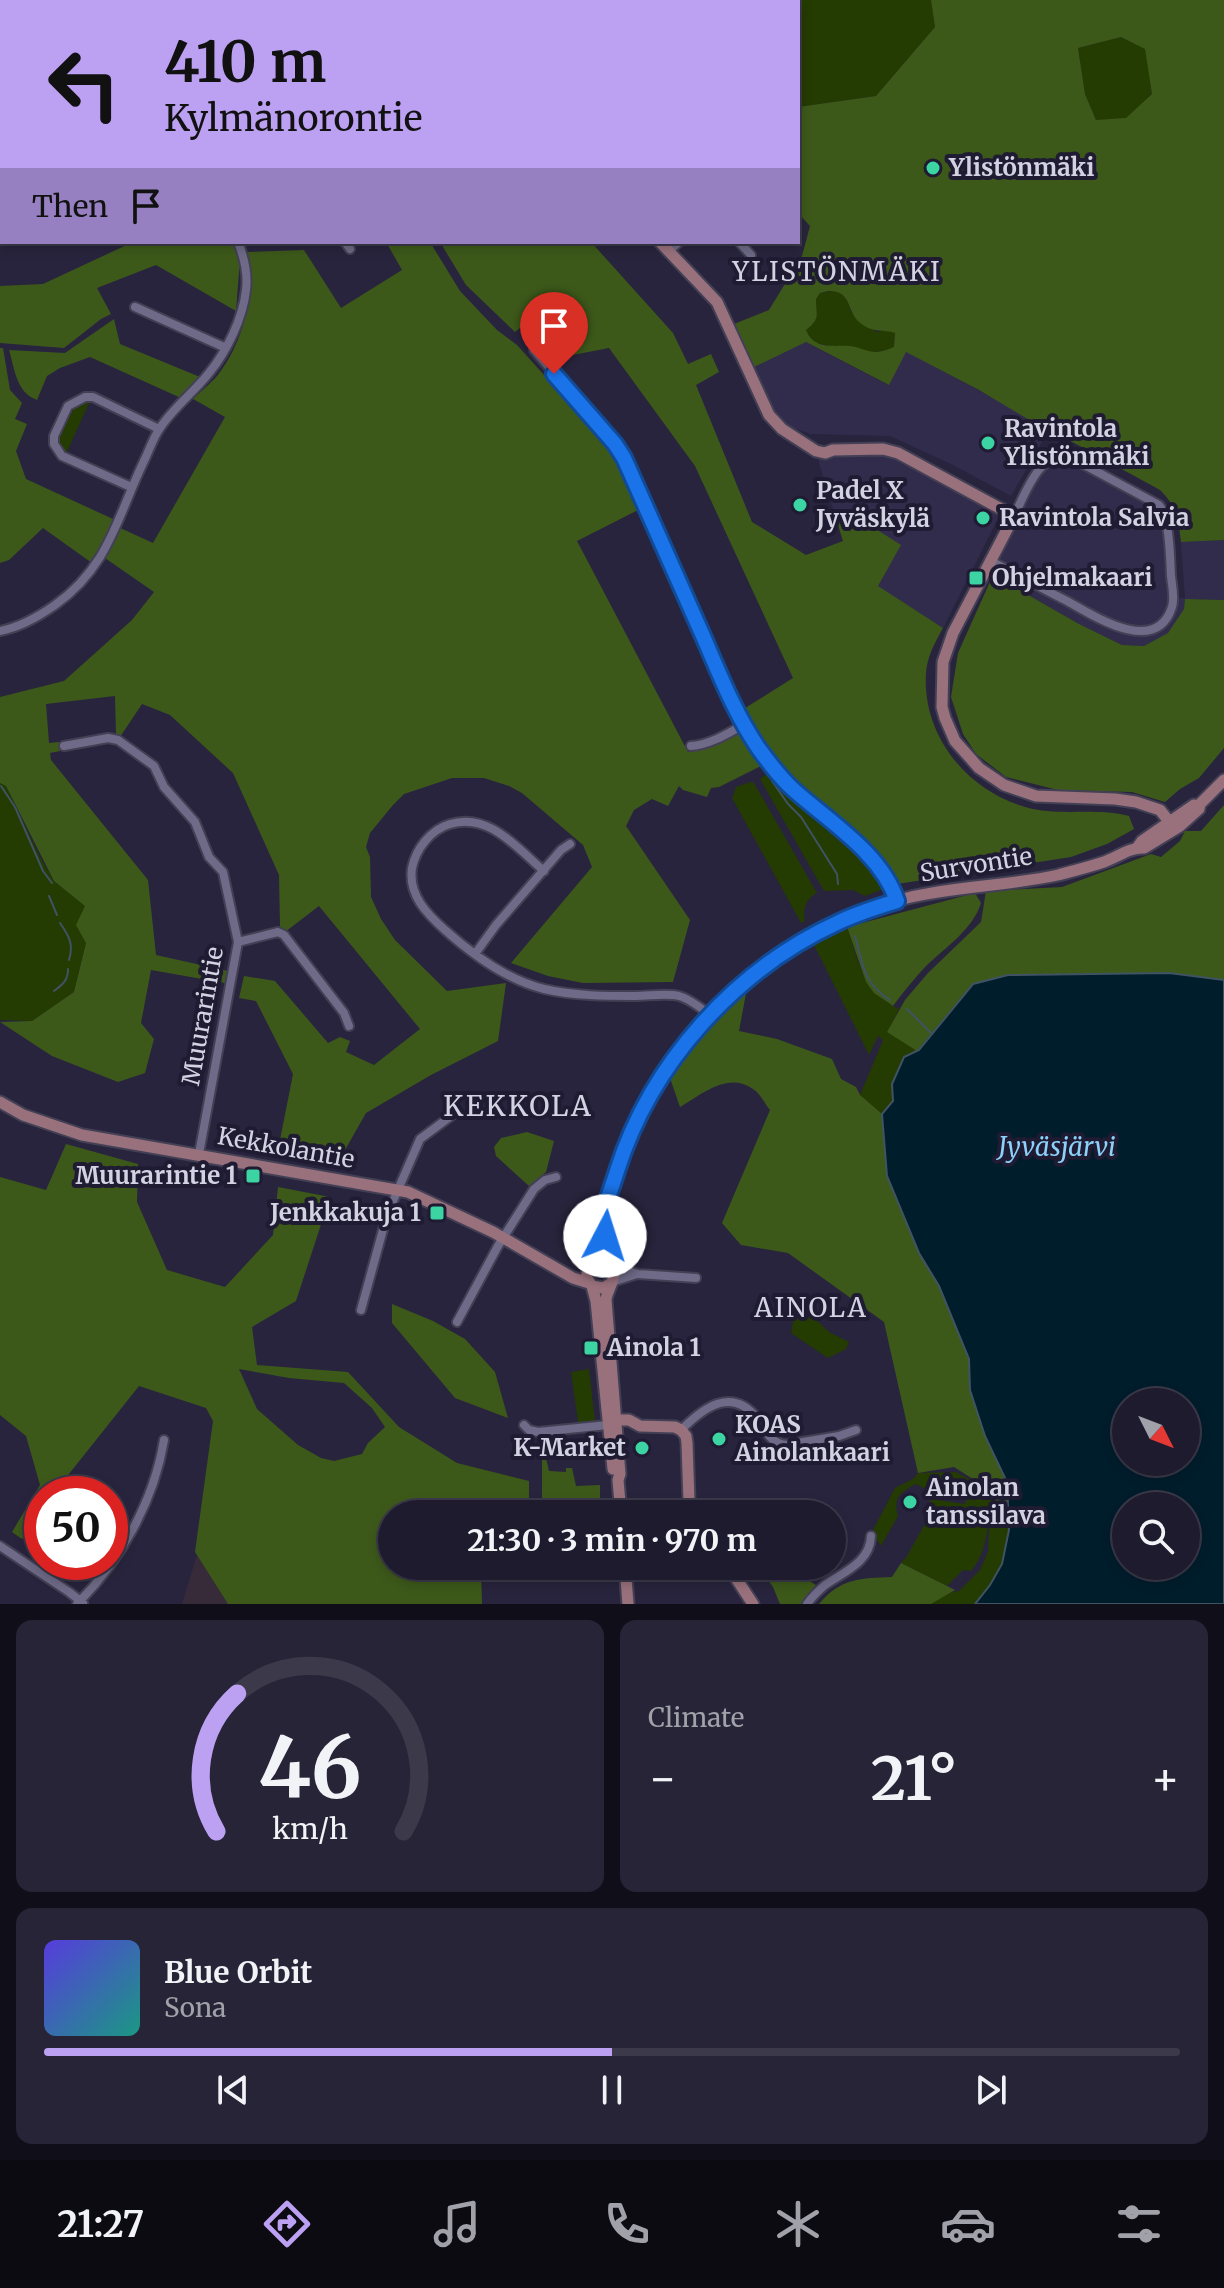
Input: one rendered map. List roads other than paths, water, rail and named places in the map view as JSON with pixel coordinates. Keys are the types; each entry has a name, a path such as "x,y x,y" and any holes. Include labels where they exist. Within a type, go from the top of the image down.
{"street":[{"path":"0,631 36,618 69,595 106,550 159,429 208,374 226,348 246,290 244,258 239,244"},
{"path":"741,244 751,255"},
{"path":"665,246 717,302 769,415 782,429 802,441 818,443 833,450 883,449 898,453 1014,516"},
{"path":"135,307 226,348"},
{"path":"534,344 534,350 624,458 743,725 786,782 859,846 882,872 892,886 897,901"},
{"path":"131,487 62,456 54,444 54,436 62,417 75,401 93,397 159,429"},
{"path":"991,561 1125,630 1151,629 1160,625 1173,605 1165,514 1159,505 1075,460 1060,456 1049,459 1040,467 953,633 943,662 942,707 955,741 968,757 1004,785 1021,792 1053,798 1127,800 1160,810 1168,829"},
{"path":"691,746 722,738 743,725"},
{"name":"Muurarintie","path":"64,746 108,738 118,740 154,766 164,787 195,822 209,857 223,872 238,942 199,1154"},
{"name":"Survontie","path":"610,1266 603,1229 606,1207 624,1150 642,1111 672,1064 710,1015 759,970 840,922 897,901 1056,875 1106,861 1137,848 1142,841 1168,829 1224,780"},
{"path":"544,871 501,833 485,824 466,822 449,824 428,838 418,849 411,873 414,889 427,915 475,954 513,978 543,989 580,994 678,996 710,1015"},
{"path":"475,954 496,925 561,850 570,844"},
{"path":"238,942 278,932 284,935 344,1013 349,1026"},
{"name":"Kekkolantie","path":"0,1102 23,1115 82,1135 408,1192 590,1284"},
{"path":"361,1310 387,1215 420,1139 451,1116"},
{"path":"457,1322 534,1189 545,1180 556,1177"},
{"name":"Survontie","path":"589,1266 603,1229"},
{"path":"614,1426 596,1301 586,1277 589,1266 598,1261 638,1274 696,1278"},
{"name":"Kekkolantie","path":"554,1266 573,1269 589,1266"},
{"path":"610,1266 613,1274 606,1300 614,1475 618,1480 620,1500"},
{"path":"590,1284 599,1288 638,1274"},
{"path":"681,1430 704,1408 730,1403 746,1407 758,1418 773,1441 779,1444 839,1436 856,1430"},
{"path":"524,1425 538,1432 614,1426 629,1420 640,1426 675,1427 686,1436 689,1500"},
{"path":"0,1546 80,1603 128,1539 145,1501 164,1440"},
{"path":"807,1604 824,1586 855,1567 871,1544 871,1536"},
{"path":"626,1580 628,1604"},
{"path":"737,1580 753,1604"}],"water":[{"name":"Jyväsjärvi","path":"1169,973 1224,980 1224,1604 975,1604 1002,1564 1009,1530 1007,1482 985,1436 970,1390 969,1359 939,1286 919,1253 887,1176 882,1114 893,1101 892,1084 904,1057 919,1050 973,984 1008,975"}],"waterway":[{"path":"772,781 801,817 837,874 838,884"},
{"path":"1,786 15,807 43,871 52,883"},
{"path":"49,896 57,915"},
{"path":"60,923 70,940 69,960"},
{"path":"855,936 869,980 890,1000"},
{"path":"54,991 66,980 68,969"},
{"path":"907,1009 932,1034"}],"place":[{"name":"Ylistönmäki","path":"933,168"},
{"name":"Ravintola Ylistönmäki","path":"988,443"},
{"name":"Padel X Jyväskylä","path":"800,505"},
{"name":"Ravintola Salvia","path":"983,518"},
{"name":"Ohjelmakaari","path":"976,578"},
{"name":"Muurarintie 1","path":"253,1176"},
{"name":"Jenkkakuja 1","path":"437,1213"},
{"name":"Ainola 1","path":"591,1348"},
{"name":"KOAS Ainolankaari","path":"719,1439"},
{"name":"K-Market","path":"642,1448"},
{"name":"Ainolan tanssilava","path":"910,1502"}],"district":[{"name":"YLISTÖNMÄKI","path":"837,272"},
{"name":"KEKKOLA","path":"518,1106"},
{"name":"AINOLA","path":"811,1308"}]}
